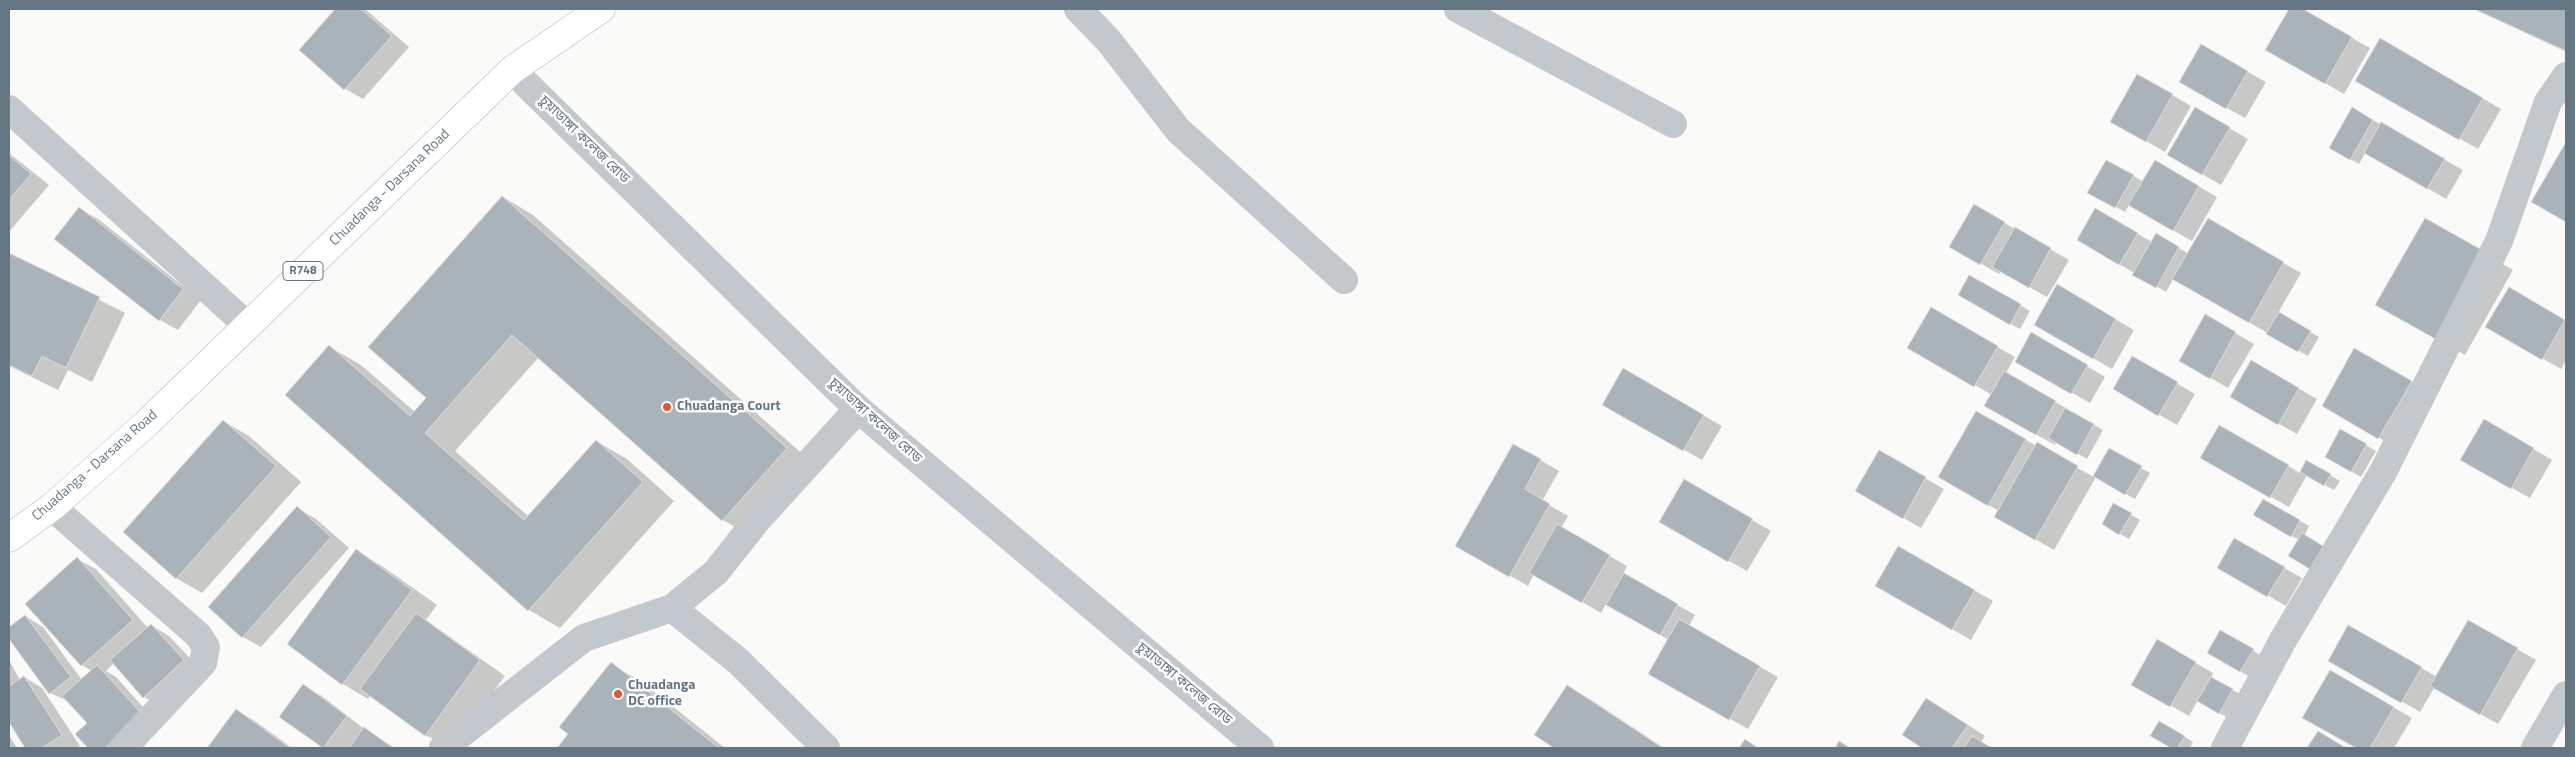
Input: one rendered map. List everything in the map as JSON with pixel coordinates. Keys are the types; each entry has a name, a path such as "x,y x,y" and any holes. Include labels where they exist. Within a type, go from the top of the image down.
{"main road":[{"name":"Chuadanga - Darsana Road","path":"9,538 52,507 147,423 512,70 601,9"}],"street":[{"path":"1078,9 1108,40 1178,130 1344,280"},
{"path":"1458,9 1673,124"},
{"name":"চুয়াডাঙ্গা কলেজ রোড","path":"512,70 858,409 1260,748"},
{"path":"2225,748 2283,640 2383,472 2499,241 2548,102 2566,76"},
{"path":"9,109 247,325"},
{"path":"443,748 584,638 672,608 716,572 758,519 858,409"},
{"path":"52,507 198,635 206,647 203,663 123,748"},
{"path":"672,608 738,661 826,748"},
{"path":"2534,748 2566,695"}],"building":[{"path":"335,9 361,9 392,36 344,90 299,50"},
{"path":"2289,9 2303,9 2352,37 2325,84 2265,50"},
{"path":"2474,9 2566,9 2566,51"},
{"path":"2380,38 2483,98 2459,140 2355,81"},
{"path":"2201,44 2248,71 2226,109 2179,82"},
{"path":"2137,74 2173,94 2146,142 2110,122"},
{"path":"2195,107 2230,127 2202,175 2167,155"},
{"path":"2352,107 2373,120 2350,160 2329,148"},
{"path":"2381,122 2445,159 2427,189 2364,153"},
{"path":"2566,142 2566,222 2531,202"},
{"path":"9,155 31,174 9,200"},
{"path":"2106,160 2134,175 2115,208 2087,193"},
{"path":"2155,160 2199,186 2173,231 2128,205"},
{"name":"Chuadanga Court","path":"502,196 787,448 722,521 512,335 425,433 524,520 596,440 643,482 528,611 285,395 329,345 410,416 426,398 368,347"},
{"path":"1974,204 2005,222 1980,265 1949,247"},
{"path":"79,207 183,289 159,321 54,239"},
{"path":"2095,208 2138,233 2119,265 2077,240"},
{"path":"2208,218 2284,262 2249,323 2172,279"},
{"path":"2425,218 2489,254 2439,341 2375,305"},
{"path":"2015,227 2051,248 2029,288 1992,267"},
{"path":"2156,233 2179,247 2156,288 2132,275"},
{"path":"9,253 100,297 66,368 42,356 32,376 9,365"},
{"path":"1969,275 2021,304 2010,325 1958,295"},
{"path":"2057,284 2116,319 2093,359 2034,325"},
{"path":"2509,287 2565,320 2542,360 2485,327"},
{"path":"1931,307 1998,346 1974,387 1907,348"},
{"path":"2279,312 2311,331 2298,352 2266,334"},
{"path":"2205,314 2236,332 2210,379 2179,361"},
{"path":"2031,332 2088,365 2071,394 2015,362"},
{"path":"2354,348 2412,381 2378,439 2322,406"},
{"path":"2132,356 2178,382 2158,416 2113,389"},
{"path":"2251,360 2299,388 2278,425 2230,397"},
{"path":"1623,368 1704,415 1683,451 1602,405"},
{"path":"2004,371 2056,401 2036,435 1984,406"},
{"path":"2065,408 2094,424 2077,455 2048,438"},
{"path":"1976,411 2026,439 1988,506 1938,477"},
{"path":"2484,419 2534,448 2511,489 2460,460"},
{"path":"223,420 276,466 176,579 123,532"},
{"path":"2219,425 2289,465 2270,498 2200,458"},
{"path":"2340,429 2367,444 2351,472 2325,457"},
{"path":"2037,442 2078,466 2035,540 1994,517"},
{"path":"1513,444 1541,459 1525,489 1550,504 1509,577 1455,546"},
{"path":"2109,448 2142,466 2125,495 2093,476"},
{"path":"1879,450 1926,477 1903,519 1855,491"},
{"path":"2306,460 2331,474 2324,486 2300,472"},
{"path":"1684,479 1753,519 1728,562 1659,522"},
{"path":"2263,499 2300,520 2291,537 2253,515"},
{"path":"2113,503 2132,513 2119,535 2102,524"},
{"path":"297,506 331,537 242,638 208,607"},
{"path":"1557,524 1610,555 1582,603 1529,573"},
{"path":"2302,533 2323,546 2310,569 2288,556"},
{"path":"2234,538 2285,567 2267,597 2217,568"},
{"path":"1898,546 1975,590 1952,630 1875,586"},
{"path":"356,549 412,590 342,685 287,644"},
{"path":"77,557 133,620 81,666 25,604"},
{"path":"1624,573 1678,604 1660,635 1606,605"},
{"path":"416,613 480,660 425,736 360,689"},
{"path":"25,615 71,677 49,694 9,639 9,627"},
{"path":"1679,619 1760,666 1729,720 1648,674"},
{"path":"2468,620 2518,648 2480,715 2430,686"},
{"path":"151,624 184,660 143,698 110,660"},
{"path":"2348,625 2422,667 2401,703 2328,661"},
{"path":"2220,630 2254,649 2240,672 2207,653"},
{"path":"2157,639 2196,662 2170,707 2131,685"},
{"name":"Chuadanga DC office","path":"611,662 719,748 557,748 568,734 559,727"},
{"path":"97,665 143,715 105,748 88,748 75,734 87,723 62,696"},
{"path":"2330,670 2394,707 2370,748 2356,748 2302,718"},
{"path":"24,676 62,735 42,748 25,748 9,722 9,686"},
{"path":"2211,677 2233,689 2219,714 2197,701"},
{"path":"303,684 347,716 323,748 279,717"},
{"path":"1567,685 1663,748 1554,748 1534,735"},
{"path":"1926,698 1968,725 1952,748 1922,748 1902,735"},
{"path":"236,709 290,748 207,748"},
{"path":"2159,721 2185,736 2177,748 2171,748 2150,736"},
{"path":"364,727 393,748 349,748"},
{"path":"2318,731 2346,748 2307,748"},
{"path":"1972,736 1992,748 1964,748"},
{"path":"1745,739 1758,748 1739,748"},
{"path":"1839,741 1850,748 1835,748"}],"place":[{"name":"Chuadanga Court","path":"667,407"},
{"name":"Chuadanga DC office","path":"618,694"}]}
